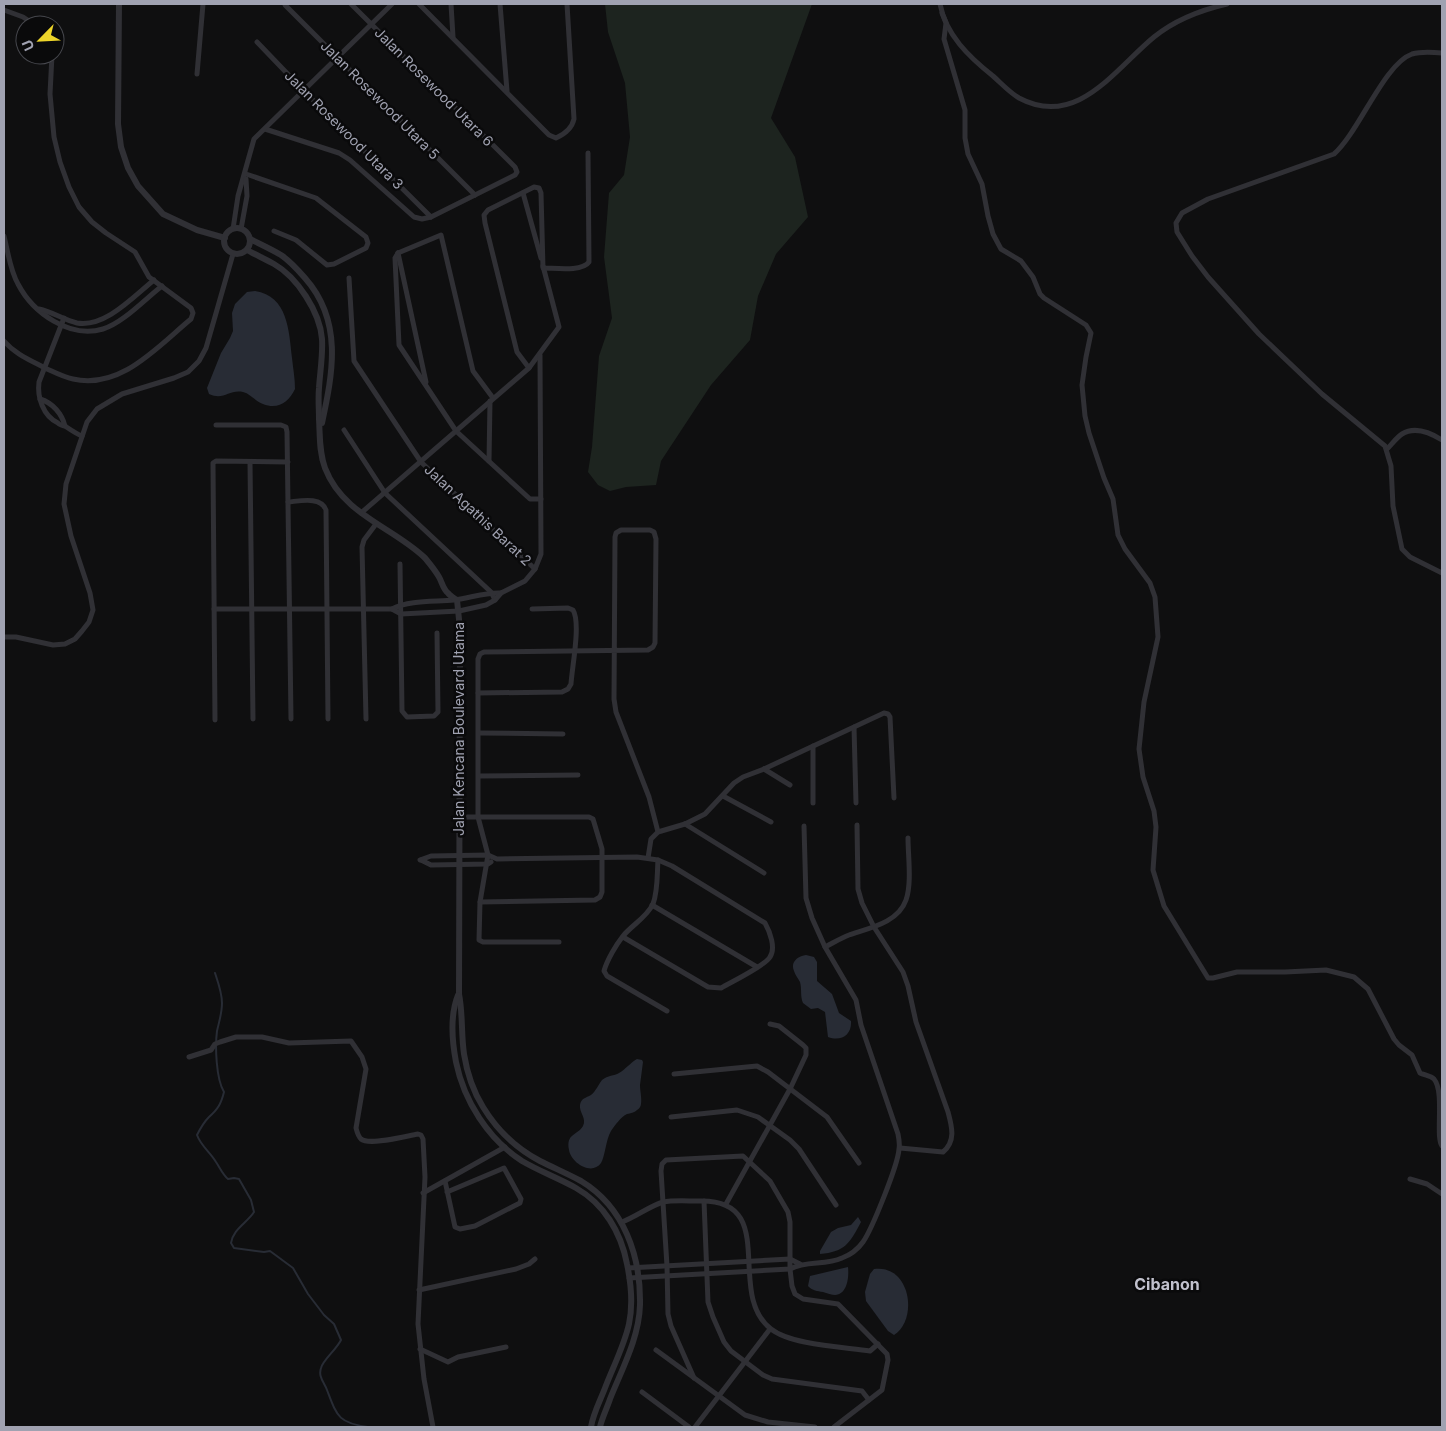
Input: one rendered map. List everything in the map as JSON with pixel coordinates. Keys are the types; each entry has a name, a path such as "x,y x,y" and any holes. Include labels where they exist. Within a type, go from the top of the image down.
{"street":[{"path":"118,4 118,124 120,146 128,168 138,186 163,214 197,230 225,238"},
{"path":"198,74 202,4"},
{"name":"Jalan Rosewood Utara 6","path":"351,4 514,167 515,175 475,195"},
{"path":"233,229 238,196 246,174 254,139 392,4"},
{"path":"419,4 454,37 549,135 556,138 563,135 572,125 574,119 567,4"},
{"path":"451,4 454,37"},
{"path":"500,4 506,92"},
{"path":"940,4 946,23 944,39 965,110 965,138 968,154 981,181 995,240 1001,248 1021,261 1044,298 1086,325 1091,333 1082,385 1089,433 1104,478 1114,500 1118,535 1125,549 1150,583 1156,597 1158,637 1144,702 1139,759 1154,811 1156,827 1154,870 1164,906 1208,978 1237,972 1326,970 1354,977 1360,982 1368,989 1381,1016 1397,1042 1412,1055 1420,1073 1431,1077 1436,1082 1440,1122 1439,1140 1442,1146"},
{"path":"942,13 949,29 968,55 979,66 1021,99 1036,104 1057,107 1072,103 1094,91 1112,77 1153,38 1173,25 1202,11 1227,4"},
{"name":"Jalan Rosewood Utara 5","path":"285,5 475,195"},
{"path":"4,10 16,15"},
{"name":"Jalan Rosewood Utara 3","path":"257,42 431,217"},
{"path":"1442,53 1420,52 1402,60 1383,83 1347,141 1334,154 1208,198 1182,213 1176,223 1178,232 1192,256 1229,302 1301,375 1387,448 1391,466 1393,506 1402,549 1410,557 1442,573"},
{"path":"4,341 21,356 74,379 90,381 106,379 121,374 135,366 191,319 193,313 191,308 149,276 135,252 106,234 79,207 60,162 54,137 50,94 51,65"},
{"path":"265,129 350,160 414,217 422,219 431,217 475,195"},
{"path":"543,268 580,268 586,266 589,262 588,153"},
{"path":"241,229 247,196 246,174"},
{"path":"246,174 316,198 366,237 368,243 366,248 334,264 327,265 296,240 274,231"},
{"path":"529,368 517,352 484,215 488,210 534,187 539,188 541,193 543,268"},
{"path":"361,513 529,368 559,327 523,193"},
{"path":"241,229 247,233 250,243 247,250 240,254 233,254 226,248 225,238 229,231 241,229"},
{"path":"489,461 492,400 473,371 440,235 398,253 395,258 399,344 456,431 530,499 541,499"},
{"path":"4,239 12,271 27,297 45,316 70,329 92,331 104,329 115,324 162,286"},
{"path":"250,239 282,255 296,268 320,297 328,317 333,352 329,391 320,434"},
{"path":"247,250 276,264 289,276 310,303 318,321 322,336 319,390 321,451 331,481 343,496 361,513 411,545 427,560 446,592 457,600"},
{"path":"398,253 427,387"},
{"path":"4,637 16,637 53,645 65,644 75,639 89,622 93,610 90,592 71,536 64,504 66,484 87,422 97,409 122,394 174,378 188,372 199,362 206,348 233,254"},
{"name":"Jalan Agathis Barat 2","path":"348,278 354,361 421,462 535,569"},
{"path":"39,309 49,311 74,322 87,324 109,316 154,280"},
{"path":"64,318 39,382 38,391 42,407 56,423 82,436"},
{"path":"392,609 400,614 459,611 486,605 502,593 525,581 535,569 541,554 540,354"},
{"path":"40,399 49,402 63,418 65,426"},
{"path":"216,425 281,425 286,427 291,719"},
{"path":"344,430 385,493 491,592 495,600"},
{"path":"1387,448 1402,434 1412,431 1422,431 1442,440"},
{"path":"215,720 213,463 216,461 288,462"},
{"path":"250,462 253,719"},
{"path":"288,502 320,501 324,504 326,510 328,719"},
{"path":"366,719 362,547 364,540 376,524"},
{"path":"559,942 483,942 479,940 480,902 488,864 488,855 478,817 478,659 480,654 484,652 574,650 614,650 648,650 654,647 656,539 654,532 650,530 621,530 616,533 614,650 614,699 616,712 649,797 658,832"},
{"path":"400,564 402,711 407,717 434,716 438,712 437,633"},
{"path":"214,609 392,609 400,605 457,600 491,592 502,593"},
{"name":"Jalan Kencana Boulevard Utama","path":"457,600 460,629 459,994 462,1008 464,1053 468,1073 483,1108 496,1126 526,1153 596,1190 609,1203 622,1222 629,1238 637,1268 640,1305 638,1326 600,1427"},
{"path":"478,693 562,692 568,689 571,684 576,641 576,614 568,608 532,609"},
{"path":"648,858 651,839 658,832 685,824 705,814 734,783 884,713 888,714 890,718 894,798"},
{"path":"854,727 856,803"},
{"path":"478,733 563,734"},
{"path":"813,746 813,803"},
{"path":"764,769 790,785"},
{"path":"478,776 578,775"},
{"path":"723,796 771,822"},
{"path":"460,817 589,816 593,819 602,849 602,892 600,898 594,900 480,902"},
{"path":"685,824 764,873"},
{"path":"857,825 858,889 867,915 903,972 916,1022 952,1128 952,1139 949,1147 943,1152 900,1148"},
{"path":"629,1278 790,1269 800,1264 829,1262 842,1258 853,1252 863,1241 897,1162 900,1148 898,1134 861,1026 856,1000 825,947 812,918 806,898 804,826"},
{"path":"825,947 887,921 899,911 906,901 908,890 908,838"},
{"path":"497,859 488,864 431,865 420,860 431,856 488,855 497,859 648,858 658,860 672,866 765,923 770,932 772,950 770,957 757,967 721,988 714,989 623,937"},
{"path":"658,860 655,895 652,905 647,913 623,937 604,971 607,976 667,1011"},
{"path":"652,905 757,967"},
{"name":"Jalan Kencana Boulevard Utama","path":"459,994 453,1008 455,1054 459,1075 476,1112 489,1132 505,1148 521,1160 576,1188 590,1198 602,1209 621,1241 629,1278 631,1305 629,1324 591,1427"},
{"path":"726,1204 790,1089 806,1055 806,1048 779,1026 770,1024"},
{"path":"189,1057 211,1050 218,1043 236,1037 262,1037 289,1043 351,1041 366,1069 356,1128 358,1135 362,1140 370,1142 418,1134 423,1139 425,1177 418,1324 420,1349 433,1427"},
{"path":"674,1074 757,1066 768,1072 828,1117 859,1163"},
{"path":"671,1117 737,1110 758,1116 799,1149 836,1205"},
{"path":"423,1193 505,1148 511,1141"},
{"path":"694,1378 671,1326 668,1314 668,1276 662,1164 666,1160 743,1156 770,1181 788,1212 790,1222 790,1269 795,1294 803,1299 838,1304 887,1354 888,1360 882,1390 834,1427"},
{"path":"445,1181 455,1227 460,1229 474,1226 520,1203 521,1199 504,1168 448,1192"},
{"path":"1410,1179 1427,1184 1442,1194"},
{"path":"622,1222 663,1202 704,1201 726,1204 738,1214 745,1228 748,1239 750,1294 754,1307 770,1329 793,1339 861,1350 870,1351 878,1344"},
{"path":"704,1201 708,1302 712,1317 731,1352 763,1375 772,1379 862,1391 870,1400"},
{"path":"419,1290 516,1270 535,1259"},
{"path":"628,1268 790,1260 800,1264"},
{"path":"695,1427 770,1329"},
{"path":"420,1349 448,1362 458,1357 506,1347"},
{"path":"656,1350 718,1396 755,1419 815,1427"},
{"path":"642,1392 690,1427"}],"shaded area":[{"path":"605,4 812,4 771,118 795,157 808,217 776,254 758,296 750,340 711,385 661,461 656,485 626,487 610,491 598,485 588,472 592,447 599,356 612,318 604,257 609,193 624,175 630,137 625,83 608,32"},
{"path":"255,291 266,294 274,300 285,316 288,326 295,389 290,398 282,404 273,406 258,402 249,394 243,392 214,396 209,394 207,388 221,353 233,331 232,313 235,304 247,292"},
{"path":"806,955 814,957 817,962 817,981 832,994 839,1013 851,1021 848,1034 841,1038 828,1037 825,1012 818,1008 811,1009 803,1003 800,982 794,972 793,965 798,958"},
{"path":"637,1059 643,1062 640,1107 635,1112 627,1114 618,1121 609,1134 601,1163 597,1167 592,1168 582,1166 571,1155 568,1144 569,1140 581,1129 584,1123 580,1108 581,1101 591,1095 606,1077 619,1073"},
{"path":"858,1217 861,1222 846,1245 841,1249 820,1254 831,1232 851,1225"},
{"path":"848,1267 847,1284 839,1294 834,1295 817,1291 808,1286 810,1276"},
{"path":"874,1269 886,1270 896,1275 903,1283 907,1294 908,1306 906,1317 902,1327 894,1335 888,1331 866,1301 865,1292 870,1274"}],"waterway":[{"path":"215,973 221,991 222,1003 216,1037 216,1053 219,1079 224,1092 219,1106 205,1121 197,1135 225,1176 228,1179 239,1179 251,1200 254,1212 234,1234 231,1243 234,1248 270,1251 293,1268 308,1294 324,1315 334,1324 341,1340 324,1362 320,1371 333,1406 344,1420 368,1427"}],"district":[{"name":"Cibanon","path":"1167,1284"}]}
